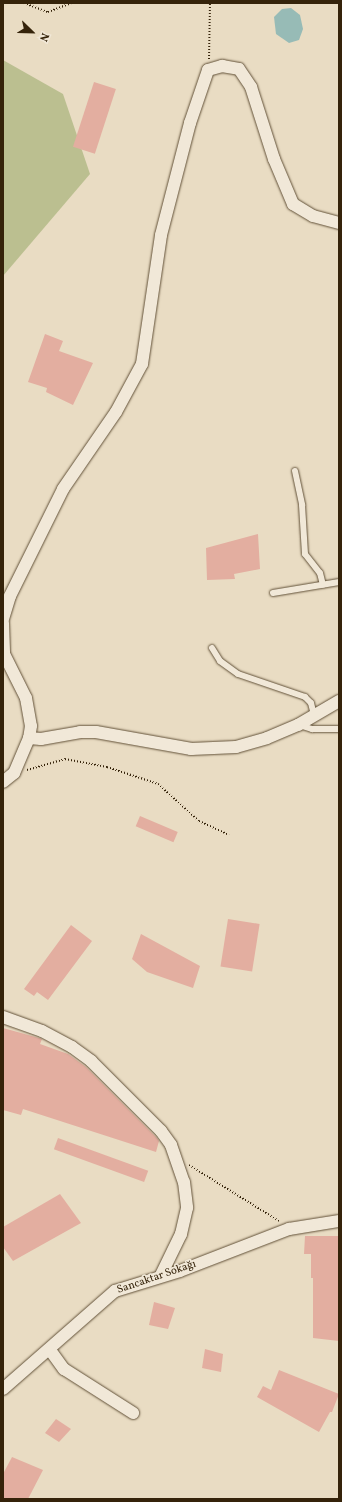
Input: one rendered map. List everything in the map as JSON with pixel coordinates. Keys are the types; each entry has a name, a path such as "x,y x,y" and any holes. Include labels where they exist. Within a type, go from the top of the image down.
{"street":[{"path":"3,619 19,577 63,489 116,412 142,364 161,235 190,123 208,70 222,66 239,69 251,87 274,159 293,204 313,216 339,223"},
{"path":"3,623 4,654 26,698 31,726 29,738 14,774 3,782"},
{"path":"29,738 41,739 80,732 96,732 158,744 213,749 250,743 298,724 339,701"},
{"path":"3,1017 42,1031 72,1047 91,1061 161,1131 175,1154 186,1196 185,1220 161,1275"},
{"name":"Sancaktar Sokağı","path":"3,1389 50,1350 115,1291 289,1229 339,1221"},
{"path":"50,1350 64,1369 133,1413"}],"lane":[{"path":"295,471 302,505 305,554 320,573 322,585"},
{"path":"273,593 339,582"},
{"path":"212,648 220,661 238,674 306,697 311,703 314,715"},
{"path":"298,724 312,728 339,729"}],"path":[{"path":"24,3 48,12 71,3"},
{"path":"208,70 210,3"},
{"path":"14,774 66,759 107,767 158,784 199,821 230,835"},
{"path":"175,1154 289,1229"}],"green space":[{"path":"3,60 63,94 90,174 3,276"}],"water":[{"path":"291,8 300,15 303,29 299,40 289,43 276,34 274,17 282,9"}],"building":[{"path":"94,82 116,89 95,154 73,147"},
{"path":"45,334 63,341 59,351 93,363 73,405 46,392 47,388 28,382"},
{"path":"258,534 260,569 234,574 235,579 207,580 206,548"},
{"path":"140,816 178,832 173,842 136,826"},
{"path":"228,919 260,924 252,971 220,966"},
{"path":"71,925 92,941 48,1000 37,992 34,996 24,989"},
{"path":"141,934 200,966 193,988 147,972 132,959"},
{"path":"3,1028 42,1039 40,1044 68,1054 86,1067 157,1138 159,1141 156,1152 23,1109 21,1115 3,1110"},
{"path":"58,1138 148,1171 144,1182 54,1149"},
{"path":"60,1194 81,1223 13,1261 3,1247 3,1227"},
{"path":"305,1236 339,1236 339,1341 313,1338 313,1278 311,1278 311,1254 304,1254"},
{"path":"154,1302 175,1308 168,1329 149,1325"},
{"path":"205,1349 223,1354 221,1372 202,1368"},
{"path":"279,1370 339,1394 332,1412 330,1412 319,1432 257,1397 263,1386 271,1390"},
{"path":"56,1419 71,1429 59,1442 45,1433"},
{"path":"12,1457 43,1470 28,1499 3,1499 3,1474"}]}
